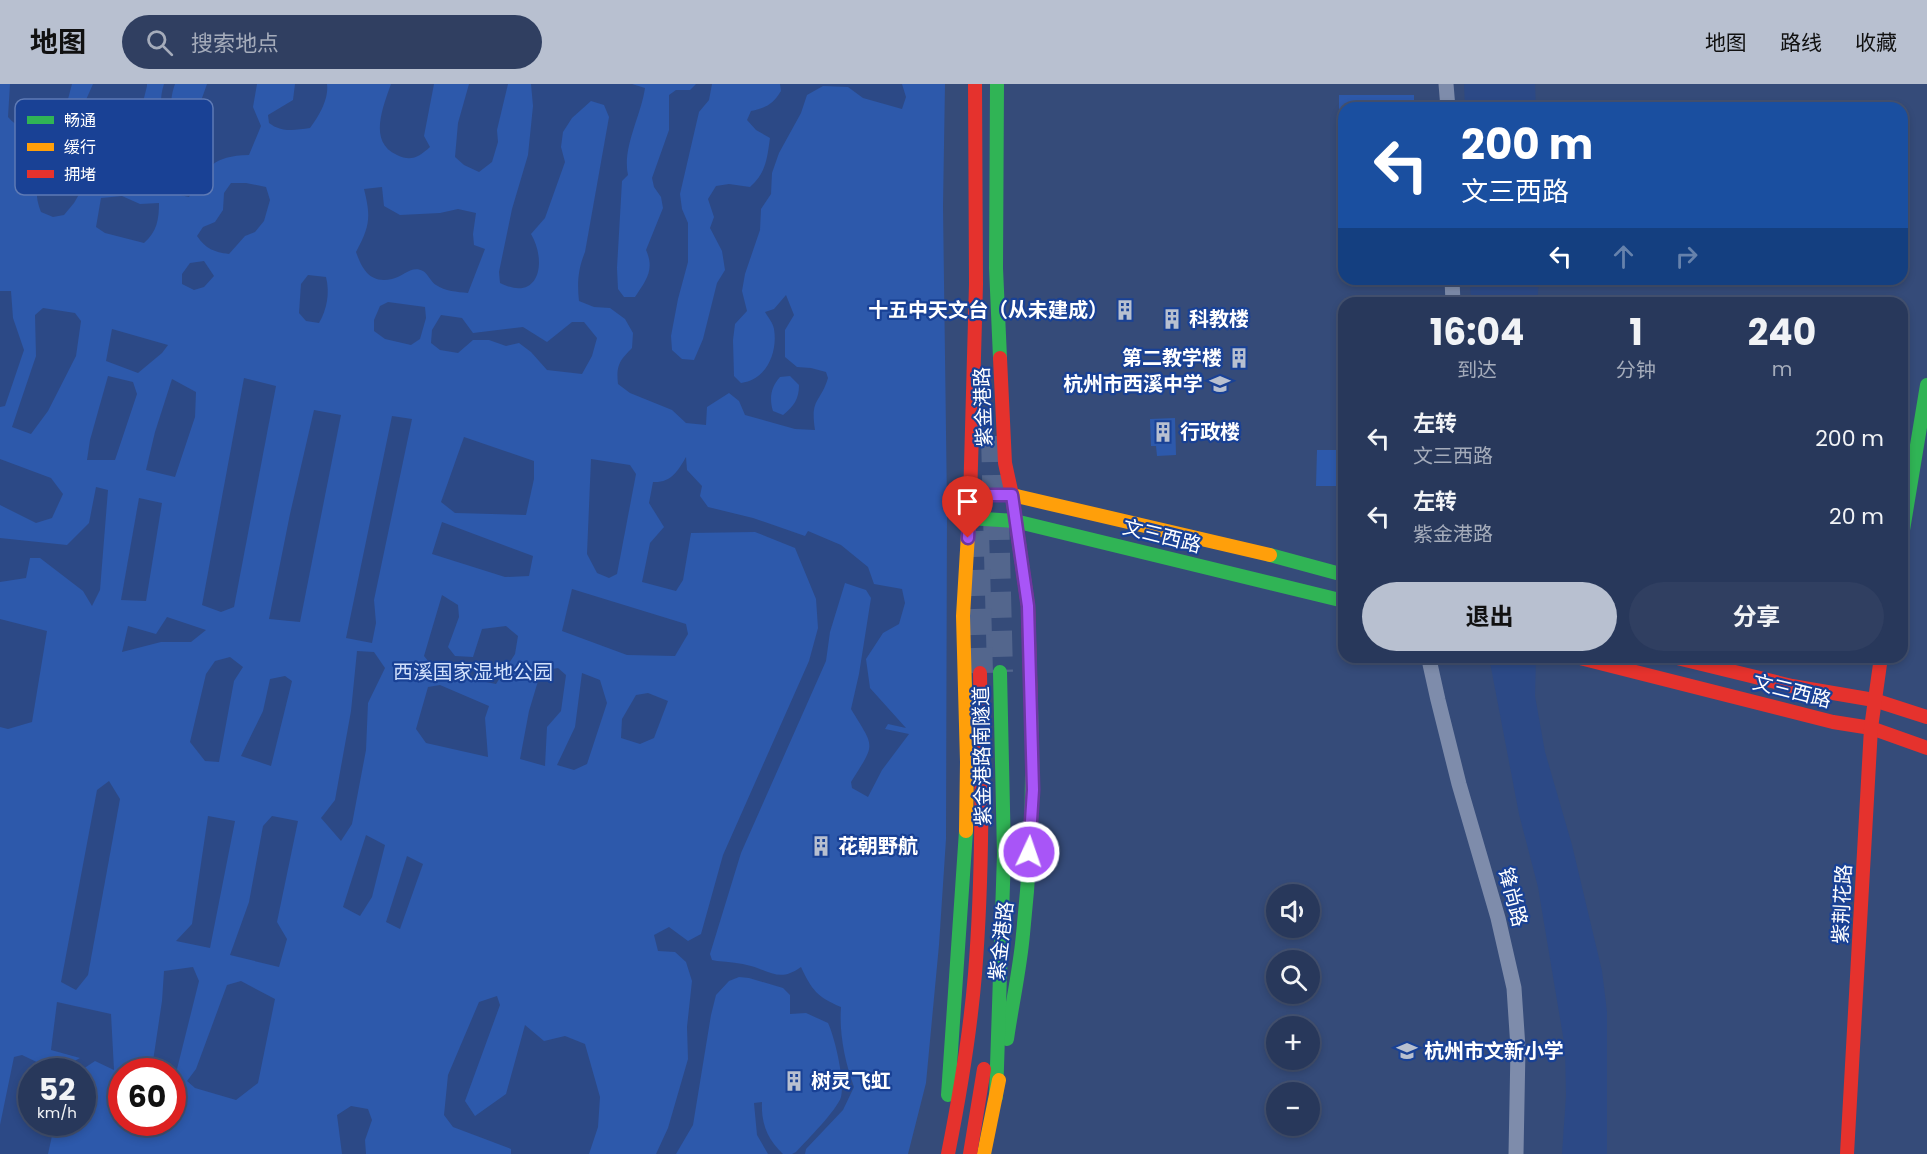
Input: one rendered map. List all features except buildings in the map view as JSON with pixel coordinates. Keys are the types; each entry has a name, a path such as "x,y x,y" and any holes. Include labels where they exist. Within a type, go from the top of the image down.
{"main road":[{"name":"紫金港路","path":"936,1154 950,1088 966,851 967,762 963,616 970,495 976,284 975,84"},
{"name":"紫金港路","path":"984,1154 1023,936 1033,790 1028,606 1012,495 1005,463 996,268 997,84"},
{"path":"1908,500 1927,385"},
{"name":"文三西路","path":"970,495 1012,495 1259,552 1338,573"},
{"name":"文三西路","path":"969,518 1015,521 1338,600"},
{"name":"文三西路","path":"1600,663 1833,722 1871,728 1927,748"},
{"name":"文三西路","path":"1725,663 1792,686 1874,700 1927,717"},
{"name":"紫荆花路","path":"1847,1154 1871,728 1880,663"},
{"name":"紫金港路南隧道","path":"1000,672 1004,809 1000,910"},
{"name":"紫金港路南隧道","path":"980,674 983,850 980,906"},
{"name":"紫金港路","path":"948,1154 967,1036 980,906"},
{"path":"950,1088 980,906"},
{"name":"紫金港路","path":"970,1154 988,1041 1000,910"},
{"path":"996,1097 1000,910"}],"street":[{"path":"1446,84 1448,102"},
{"name":"锋尚路","path":"1430,663 1459,784 1498,918 1514,988 1518,1048 1516,1154"}],"green space":[{"name":"西溪国家湿地公园","path":"0,84 945,84 943,206 947,506 946,839 926,1083 908,1154 0,1154"},
{"path":"1339,95 1414,95 1414,102 1339,102"},
{"path":"1175,418 1176,455 1157,456 1156,446 1151,446 1150,419"},
{"path":"1317,450 1338,450 1338,486 1316,486"}],"shaded area":[{"path":"10,84 72,84 68,99 15,99 15,123 8,117"},
{"path":"93,84 147,84 144,99 86,99"},
{"path":"164,84 175,84 171,99 162,99"},
{"path":"207,84 257,84 253,107 261,126 249,155 227,158 213,164 213,99 202,99"},
{"path":"295,84 327,84 325,101 320,113 310,128 289,130 274,126 269,123 268,115 293,100"},
{"path":"391,84 434,84 424,136 430,147 415,157 407,158 388,149 380,133 384,103"},
{"path":"469,84 508,84 497,130 498,142 492,162 479,172 464,165 455,157 458,123"},
{"path":"531,84 632,84 645,88 630,143 628,175 622,181 617,268 618,289 624,297 635,297 648,275 650,263 646,250 663,208 661,197 654,187 652,178 669,130 669,95 676,90 690,90 696,84 712,84 709,100 699,112 680,194 682,209 688,223 688,262 671,336 672,350 682,359 694,360 703,339 717,283 725,270 722,251 710,228 714,217 708,199 716,186 729,184 750,187 763,171 767,159 770,138 756,130 747,120 751,111 765,107 772,102 781,91 780,84 902,84 906,97 902,109 863,98 848,87 823,86 807,95 801,113 779,153 772,173 771,194 761,209 760,230 745,274 742,291 747,311 735,324 734,376 741,383 750,381 757,377 768,364 775,338 772,322 765,312 774,309 786,295 794,315 785,330 785,357 797,367 826,372 828,378 815,406 815,430 795,429 745,415 739,401 729,393 707,407 706,425 686,423 672,410 630,393 618,384 618,368 621,360 632,348 633,333 625,319 610,308 594,307 579,301 578,294 579,270 585,252 609,117 604,105 591,101 572,118 563,132 561,147 565,162 545,218 531,234 539,256 539,267 532,283 524,288 513,288 500,283 499,272 512,209 528,155 533,106","holes":["790,376 799,385 797,398 790,408 783,415 773,411 772,393 780,377"]},
{"path":"1464,84 1535,84 1536,102 1465,102"},
{"path":"231,183 266,187 270,200 264,221 255,232 245,236 229,254 211,249 197,236 203,227 215,222 223,210 224,193"},
{"path":"382,187 384,206 400,215 440,213 458,209 476,213 474,245 485,249 468,293 440,287 434,284 425,272 415,269 396,278 384,280 368,274 356,252 368,221 364,189"},
{"path":"37,195 79,195 64,215 53,217 41,212"},
{"path":"122,196 140,204 159,203 156,225 144,243 105,233 96,227 101,198"},
{"path":"204,261 214,276 204,287 194,290 182,284 182,274 190,263"},
{"path":"308,275 326,277 327,301 319,323 306,321 299,313 301,284"},
{"path":"1470,285 1538,285 1538,297 1471,297"},
{"path":"0,291 11,291 13,318 24,350 5,406 0,407"},
{"path":"388,302 425,307 426,318 420,339 411,345 385,339 374,331 374,320 380,306"},
{"path":"43,308 75,313 81,321 76,356 48,411 31,434 12,427 36,356 35,315"},
{"path":"441,315 462,318 473,333 523,327 547,342 572,322 584,322 597,338 592,356 582,374 547,370 531,352 519,343 506,346 489,340 473,340 458,353 440,350 431,343 432,330"},
{"path":"112,329 168,345 138,373 106,361"},
{"path":"108,376 133,382 137,394 115,460 87,460 90,440"},
{"path":"244,378 276,386 234,607 221,612 202,605"},
{"path":"172,379 196,392 195,417 175,477 146,470"},
{"path":"314,410 341,415 300,622 269,619 290,514"},
{"path":"392,416 412,419 374,600 376,623 372,643 346,638"},
{"path":"464,437 534,461 534,479 526,515 455,513 441,502"},
{"path":"686,457 687,470 702,486 700,496 708,507 753,518 805,536 808,531 841,545 868,567 874,584 902,589 905,603 899,624 883,633 866,659 870,688 906,728 888,724 885,729 909,734 882,770 868,797 852,788 851,782 865,759 869,745 865,732 851,709 871,598 866,590 845,583 830,632 826,661 741,853 710,954 712,960 747,965 781,975 794,972 801,967 816,992 841,1007 843,1048 854,1087 843,1110 806,1149 805,1154 792,1154 821,1125 841,1097 840,1071 831,1030 828,1023 806,1013 790,1014 790,995 783,988 739,977 729,981 716,995 693,1125 676,1154 656,1154 668,1128 688,1059 687,1027 692,981 686,962 675,952 658,951 654,935 669,927 688,941 701,934 723,855 809,661 818,628 816,599 795,548 755,532 691,533 683,580 676,591 642,582 650,543 664,527 649,503 653,482 669,478 677,471"},
{"path":"0,459 51,478 63,494 52,518 36,523 0,505"},
{"path":"591,459 630,465 636,474 617,574 609,578 597,573 587,554"},
{"path":"96,487 108,490 100,590 92,606 83,591 40,558 30,558 26,578 0,582 0,538 67,545 89,523"},
{"path":"139,498 162,503 146,601 121,600"},
{"path":"442,522 533,556 529,576 505,577 432,554"},
{"path":"572,589 686,624 688,634 675,656 627,655 562,631"},
{"path":"442,595 458,605 459,617 448,647 455,656 473,657 482,629 506,626 518,636 515,654 496,684 437,672 424,656"},
{"path":"167,617 206,630 191,642 161,642 122,652 128,626 156,634"},
{"path":"0,619 47,631 32,722 8,729 0,727"},
{"path":"357,651 374,652 385,668 368,703 366,750 352,824 341,841 321,818 335,800 351,711"},
{"path":"230,657 243,667 234,681 219,762 205,761 190,742 206,674 215,661"},
{"path":"1490,663 1536,663 1535,696 1545,752 1572,845 1602,971 1607,1012 1607,1154 1562,1154 1566,1096 1565,1048 1538,887 1519,814"},
{"path":"558,668 566,675 561,711 547,727 545,766 520,759 529,711 541,671"},
{"path":"582,673 600,680 607,703 587,764 574,770 557,765 575,727"},
{"path":"285,676 292,681 271,766 241,756 263,711 270,679"},
{"path":"440,685 489,706 485,718 488,757 426,743 416,729 428,687"},
{"path":"648,693 668,701 654,738 640,744 621,738 622,719 636,695"},
{"path":"109,781 120,799 88,975 76,990 61,982 97,790"},
{"path":"208,816 235,821 210,948 176,941 192,924"},
{"path":"272,816 298,821 277,922 287,939 279,967 230,955 249,902 263,826"},
{"path":"366,835 385,845 372,897 360,916 343,907"},
{"path":"407,856 423,864 400,929 386,922"},
{"path":"193,967 199,981 180,1058 153,1058 164,971"},
{"path":"241,981 275,999 258,1083 236,1100 195,1088 187,1081 196,1069 227,985"},
{"path":"497,996 500,1005 465,1101 475,1116 506,1094 525,1025 544,1041 565,1036 585,1044 600,1097 598,1127 589,1154 511,1154 511,1149 453,1127 444,1115 448,1075 479,1002"},
{"path":"57,1002 111,1014 113,1058 108,1058 108,1067 96,1061 96,1058 80,1058 51,1050"},
{"path":"22,1055 28,1058 18,1058 18,1136 52,1136 48,1154 0,1154 0,1125 14,1057"},
{"path":"762,1102 766,1130 783,1154 768,1154 757,1135 754,1103"},
{"path":"351,1106 368,1109 372,1120 365,1140 366,1154 342,1154 337,1115"}],"tunnel":[{"path":"994,436 1000,672"},
{"path":"976,531 980,673"}],"traffic: fast":[{"path":"997,84 996,268 1000,358"},
{"path":"1908,500 1927,385"},
{"path":"969,518 1015,521 1338,600"},
{"path":"1270,555 1338,573"},
{"path":"996,1097 1004,854 1000,672"},
{"path":"1007,1039 1022,947 1028,878 1032,793 1031,708"},
{"path":"948,1095 966,831"}],"traffic: slow":[{"path":"970,495 1012,495 1270,555"},
{"path":"966,831 967,762 963,616 970,501"},
{"path":"984,1154 999,1080"}],"traffic: jam":[{"path":"970,501 976,284 975,84"},
{"path":"1000,358 1005,463 1012,495 1028,606 1031,708"},
{"path":"1600,663 1833,722 1871,728 1927,748"},
{"path":"1698,663 1792,686 1874,700 1927,717"},
{"path":"1847,1154 1871,728 1880,663"},
{"path":"948,1154 967,1042 978,936 981,824 980,673"},
{"path":"970,1154 984,1069"}],"place":[{"name":"十五中天文台（从未建成）","path":"1125,310"},
{"name":"科教楼","path":"1172,319"},
{"name":"第二教学楼","path":"1239,358"},
{"name":"杭州市西溪中学","path":"1220,384"},
{"name":"行政楼","path":"1163,432"},
{"name":"花朝野航","path":"821,846"},
{"name":"杭州市文新小学","path":"1407,1051"},
{"name":"树灵飞虹","path":"794,1081"}],"route":[{"path":"968,538 970,495 1012,495 1028,606 1033,790 1029,852"}]}
